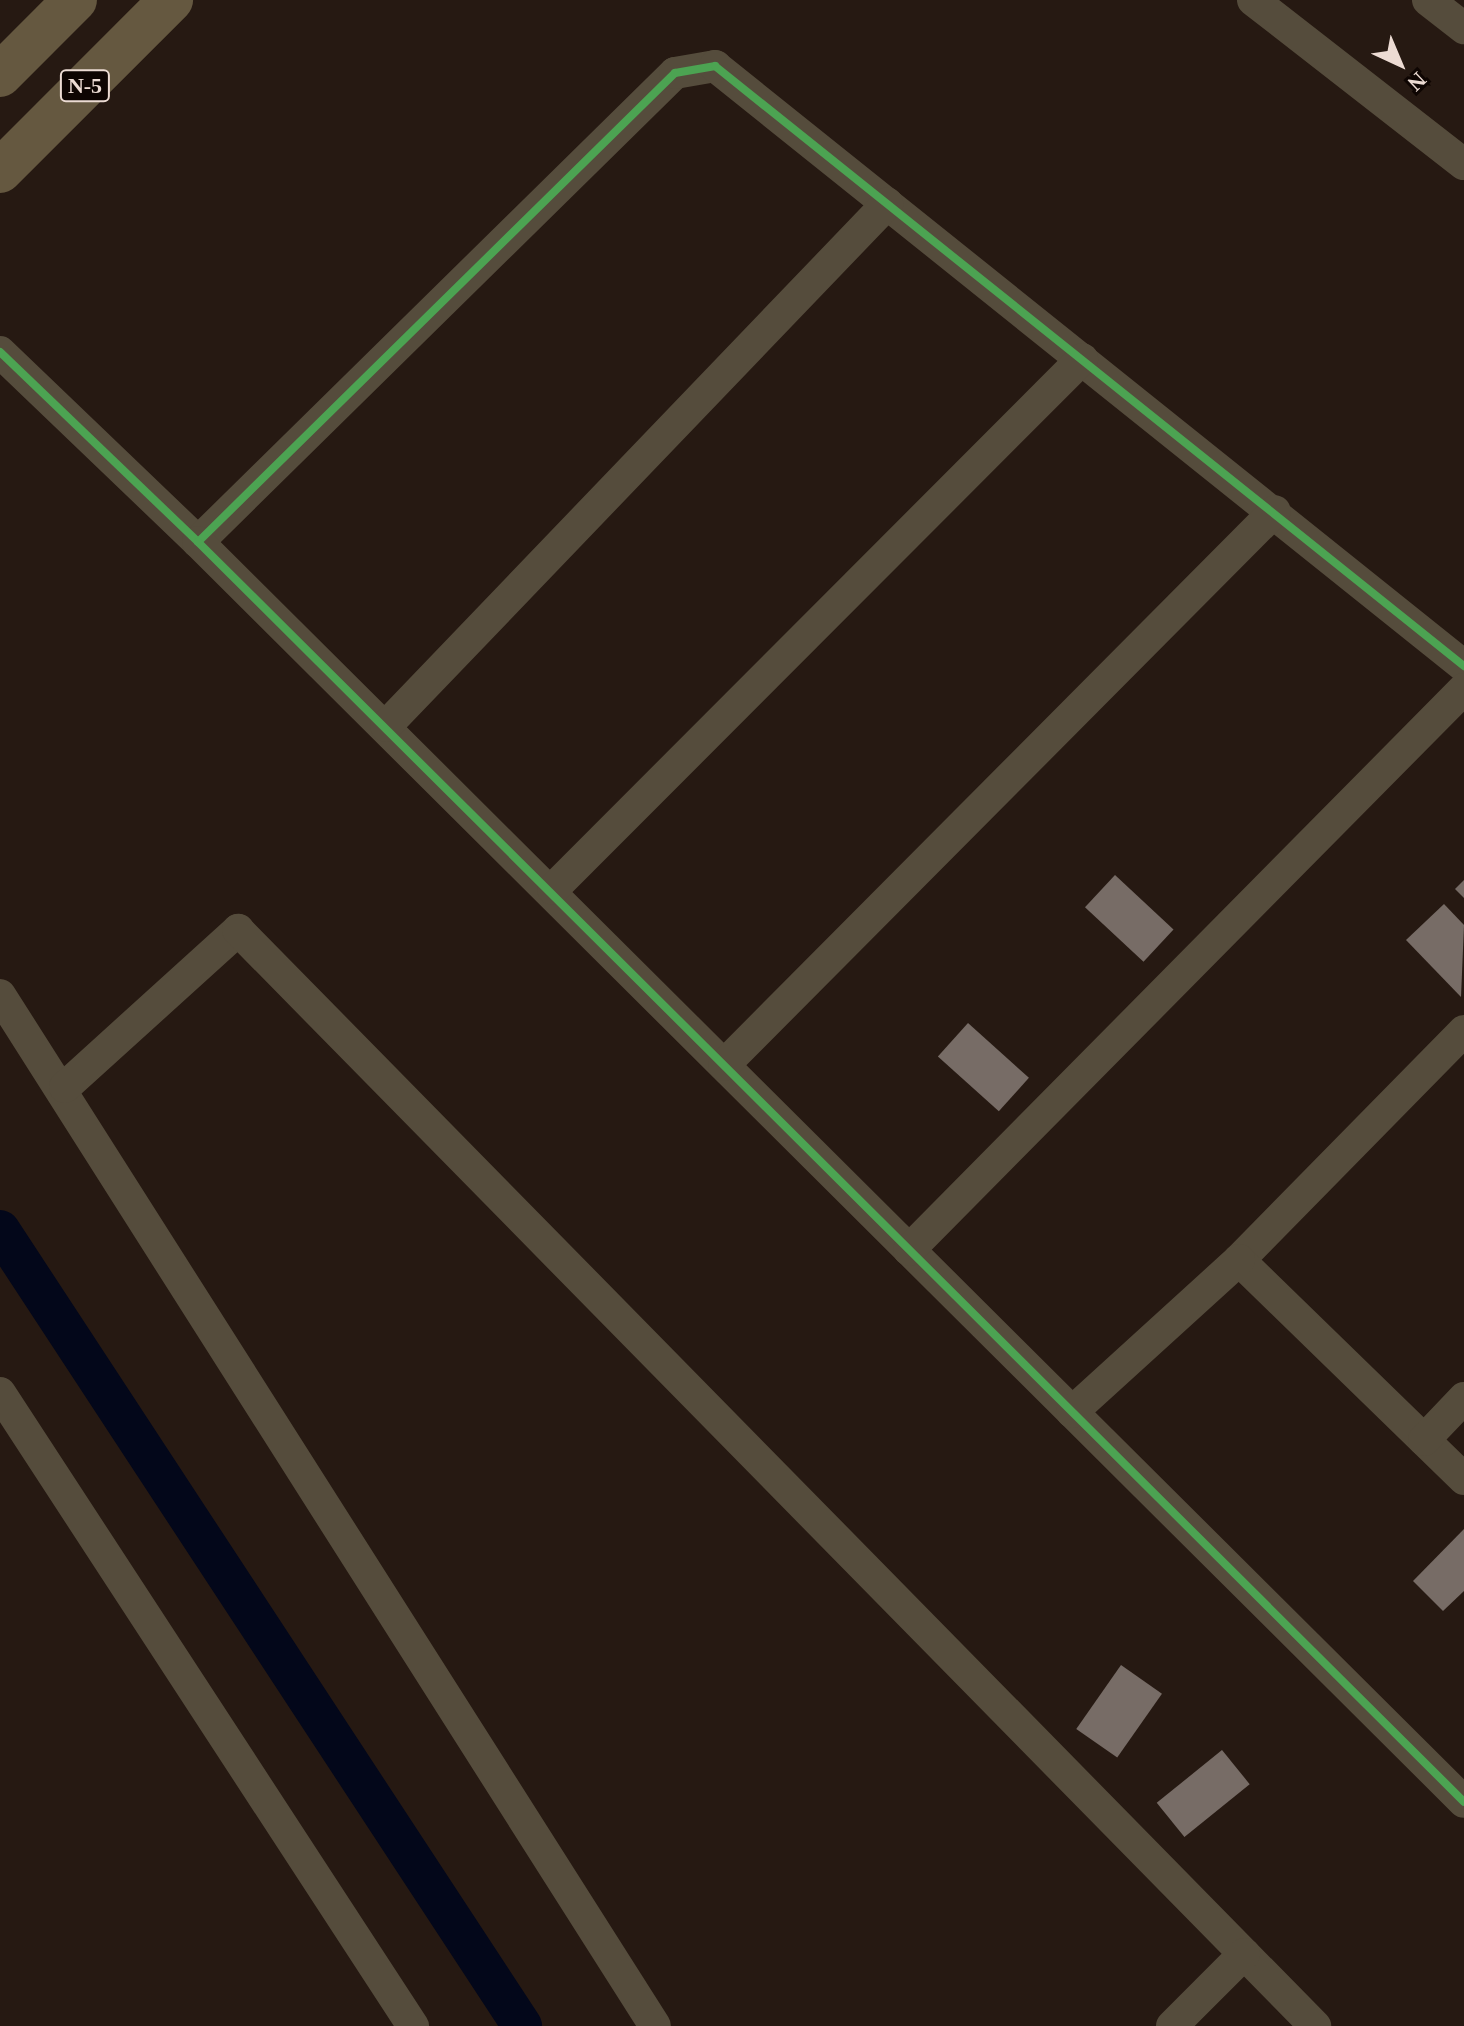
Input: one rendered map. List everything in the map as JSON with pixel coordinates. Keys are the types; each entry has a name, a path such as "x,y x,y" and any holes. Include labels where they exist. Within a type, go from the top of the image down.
{"highway":[{"path":"0,75 75,0"},
{"name":"N-5","path":"0,171 171,0"}],"street":[{"path":"1253,0 1464,164"},
{"path":"1428,0 1464,28"},
{"path":"198,542 675,73 715,66 1275,511 1464,666"},
{"path":"386,726 887,204"},
{"path":"0,352 553,889 724,1065 1464,1802"},
{"path":"553,889 1082,359"},
{"path":"724,1065 1275,511"},
{"path":"909,1250 1464,689"},
{"path":"65,1087 238,930 1315,2026"},
{"path":"0,995 65,1087 655,2026"},
{"path":"1072,1412 1239,1260 1464,1031"},
{"path":"1239,1260 1464,1479"},
{"path":"0,1393 413,2026"},
{"path":"1424,1440 1464,1398"},
{"path":"1172,2026 1244,1954"}],"building":[{"path":"1115,875 1174,930 1144,962 1085,907"},
{"path":"1464,880 1464,898 1455,889"},
{"path":"1444,904 1464,925 1461,997 1406,940"},
{"path":"968,1023 1029,1078 999,1111 938,1056"},
{"path":"1464,1529 1464,1591 1443,1611 1413,1581"},
{"path":"1121,1665 1162,1694 1117,1758 1076,1729"},
{"path":"1222,1750 1250,1784 1184,1837 1157,1803"}],"waterway":[{"path":"0,1230 522,2026"}],"cycle path":[{"path":"0,352 198,542 675,73 715,66 1464,666"},
{"path":"198,542 1464,1802"}]}
